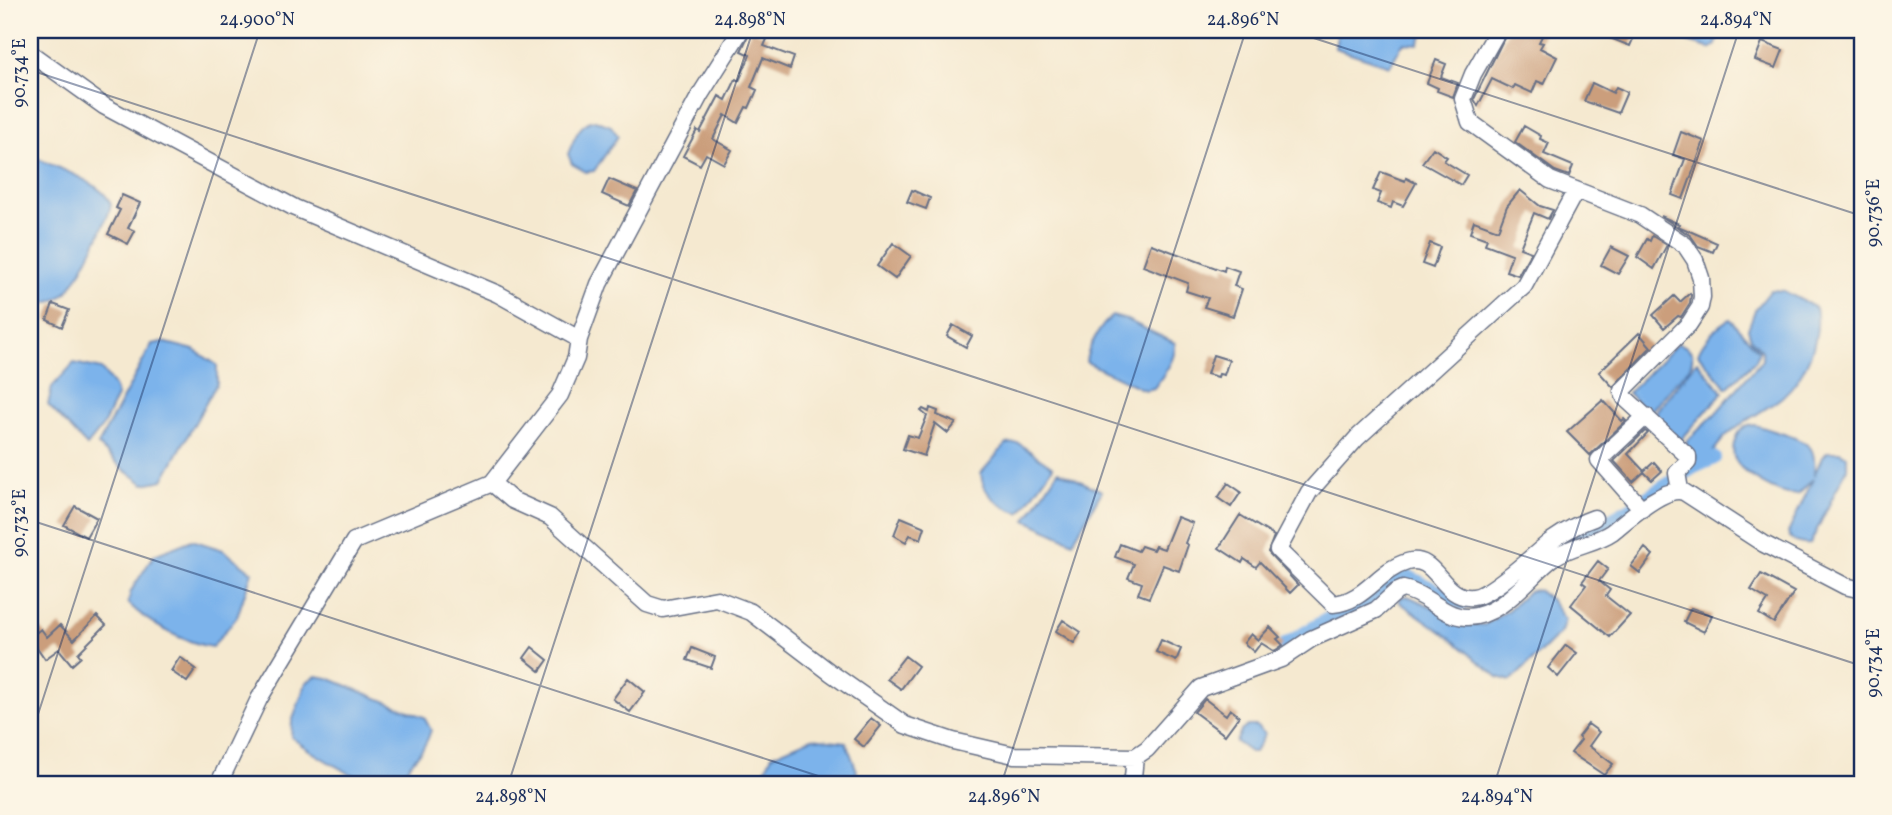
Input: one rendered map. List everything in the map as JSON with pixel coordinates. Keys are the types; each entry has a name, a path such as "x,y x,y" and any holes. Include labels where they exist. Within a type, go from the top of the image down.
{"street":[{"path":"218,785 259,699 354,541 492,483 561,395 576,358 579,339 599,284 700,95 741,30"},
{"path":"492,483 512,500 550,517 647,604 663,609 717,599 751,612 905,725 953,741 1014,755 1135,757 1147,748 1201,688 1280,659 1311,639 1376,610 1396,592 1404,589 1411,590 1452,614 1467,617 1496,608 1556,555 1606,536 1678,482 1688,462 1688,456 1625,398 1622,391 1689,324 1700,307 1702,297 1700,269 1685,245 1640,215 1550,180 1470,122 1463,99 1473,74 1498,30"},
{"path":"30,53 104,106 295,208 498,294 579,339"},
{"path":"1576,190 1524,286 1357,438 1309,492 1278,550 1333,604 1351,601 1383,575 1406,562 1419,560 1426,562 1449,590 1463,597 1475,597 1527,563 1550,542 1594,518"},
{"path":"1642,509 1599,460 1646,416"},
{"path":"1678,482 1763,544 1845,586 1862,590"},
{"path":"1130,785 1135,757"}],"water":[{"path":"1338,30 1425,30 1418,44 1403,43 1390,66 1335,48"},
{"path":"1633,30 1719,31 1716,45 1710,49 1685,41 1668,31 1651,36"},
{"path":"595,120 611,126 618,136 594,171 586,172 572,164 568,154 581,128 589,121"},
{"path":"30,155 88,182 107,197 111,205 78,277 58,299 39,304 30,303"},
{"path":"1771,290 1784,291 1816,308 1816,332 1810,356 1798,379 1782,397 1733,430 1705,460 1698,460 1686,447 1687,441 1716,413 1762,360 1762,351 1751,339 1748,329 1755,310"},
{"path":"1112,316 1127,320 1175,343 1171,361 1154,388 1145,390 1086,362 1095,337"},
{"path":"1730,319 1759,351 1756,360 1727,388 1698,354 1711,334"},
{"path":"163,342 194,350 217,365 217,383 163,480 144,484 98,445 152,344"},
{"path":"1678,343 1691,352 1689,368 1649,413 1628,393"},
{"path":"1697,361 1723,392 1680,441 1654,417"},
{"path":"74,363 101,369 114,386 117,396 103,426 87,446 48,405 52,387"},
{"path":"1755,425 1796,438 1807,445 1813,454 1814,476 1822,457 1828,452 1840,452 1847,456 1847,468 1810,544 1797,542 1788,533 1813,479 1799,494 1782,492 1753,477 1734,457 1734,444 1738,433 1745,427"},
{"path":"1018,443 1053,467 1020,513 1006,507 989,494 981,473 1006,444"},
{"path":"1058,471 1102,491 1073,542 1026,520"},
{"path":"192,540 223,550 252,572 237,617 212,647 167,631 128,603 131,591 154,555"},
{"path":"1538,590 1550,599 1565,620 1561,632 1511,681 1498,677 1445,634 1399,602 1401,597 1408,596 1470,624 1484,625 1507,611 1529,591"},
{"path":"316,676 328,678 424,717 431,730 428,739 395,780 388,784 368,781 310,751 291,737 292,722 306,683"},
{"path":"1248,726 1256,726 1265,734 1255,752 1250,752 1236,742 1241,731"},
{"path":"812,738 846,742 857,771 851,785 758,785 772,755"}],"building":[{"path":"751,30 768,37 764,46 794,57 790,69 763,58 751,87 757,90 749,108 746,107 738,123 725,115 713,139 732,150 724,164 706,154 700,165 683,156 697,130 700,132 719,96 726,100 736,79 739,81 750,55 741,51"},
{"path":"1508,30 1545,30 1539,42 1543,43 1540,48 1557,57 1544,84 1537,81 1532,93 1515,85 1513,89 1492,79 1478,106 1474,99"},
{"path":"1590,30 1637,30 1630,46"},
{"path":"1762,42 1783,50 1776,68 1755,60"},
{"path":"1436,60 1446,64 1441,77 1458,83 1453,97 1437,91 1438,88 1427,83"},
{"path":"1592,83 1613,93 1616,87 1627,92 1618,113 1584,101"},
{"path":"1524,126 1549,143 1544,154 1573,166 1569,176 1555,171 1515,142"},
{"path":"1681,132 1704,141 1683,199 1672,195 1685,159 1673,155"},
{"path":"1433,148 1447,157 1444,161 1467,175 1461,185 1422,163"},
{"path":"1381,172 1416,183 1403,206 1393,202 1391,208 1377,203 1381,193 1373,190"},
{"path":"609,179 637,191 629,206 602,194"},
{"path":"912,190 930,198 926,209 907,202"},
{"path":"1520,190 1540,206 1553,210 1548,219 1534,213 1520,248 1531,252 1518,275 1506,271 1512,254 1485,244 1487,239 1470,233 1474,221 1498,230 1507,206"},
{"path":"122,195 140,203 128,228 135,231 128,244 108,234 120,210 116,208"},
{"path":"1661,216 1717,243 1713,252 1698,246 1691,236"},
{"path":"1652,236 1667,245 1654,269 1637,257 1647,239 1650,241"},
{"path":"893,243 911,256 895,279 877,266"},
{"path":"1430,243 1440,247 1433,268 1422,264"},
{"path":"1151,244 1224,271 1225,266 1239,271 1234,286 1242,289 1233,316 1204,307 1208,298 1186,291 1188,283 1143,266"},
{"path":"1611,247 1629,256 1618,274 1601,265"},
{"path":"1690,293 1690,303 1681,317 1678,316 1664,328 1653,315 1674,296 1680,302"},
{"path":"53,304 69,310 62,327 47,320"},
{"path":"953,325 972,336 966,347 947,336"},
{"path":"1639,333 1651,347 1613,387 1599,372"},
{"path":"1213,355 1229,360 1224,375 1219,374 1218,377 1207,374"},
{"path":"1603,400 1622,421 1626,421 1590,455 1567,432"},
{"path":"930,408 938,411 937,415 956,423 948,433 935,423 924,456 903,449 908,435 918,438 927,416 921,411 923,409 929,412"},
{"path":"1645,431 1648,433 1628,454 1644,471 1654,462 1662,471 1652,480 1644,472 1633,482 1614,461"},
{"path":"1228,483 1241,492 1231,507 1218,498"},
{"path":"75,506 97,518 86,537 64,525"},
{"path":"1240,515 1274,536 1268,552 1298,585 1290,593 1260,562 1256,567 1244,559 1242,563 1219,548"},
{"path":"901,517 925,527 921,539 910,535 906,542 894,535"},
{"path":"1177,517 1193,523 1179,571 1163,565 1149,598 1138,594 1142,583 1128,578 1134,564 1115,557 1120,544 1138,551 1141,546 1153,550 1155,546 1164,549"},
{"path":"1645,548 1653,555 1640,573 1631,566"},
{"path":"1598,561 1608,569 1599,581 1610,590 1606,596 1630,615 1610,637 1571,605 1586,585 1582,582"},
{"path":"1761,574 1794,592 1774,623 1759,614 1768,600 1751,590"},
{"path":"1691,608 1712,615 1704,632 1684,622"},
{"path":"97,616 106,625 78,653 81,657 72,665 59,649 45,659 30,637 41,629 47,637 60,625 74,640"},
{"path":"1063,620 1081,632 1074,643 1056,631"},
{"path":"1270,627 1280,637 1277,639 1283,645 1276,650 1261,643 1254,652 1244,643 1251,634 1258,640"},
{"path":"1161,640 1181,649 1176,661 1156,652"},
{"path":"1566,645 1577,653 1558,677 1548,668"},
{"path":"532,647 548,660 540,671 524,658"},
{"path":"692,648 715,657 711,668 687,660"},
{"path":"905,656 918,666 901,689 887,679"},
{"path":"180,657 196,669 187,682 171,671"},
{"path":"628,678 645,692 630,712 613,699"},
{"path":"1205,699 1226,715 1230,709 1239,716 1225,735 1194,712"},
{"path":"871,718 881,726 864,747 854,739"},
{"path":"1588,724 1599,732 1589,746 1613,764 1604,775 1571,753"}],"waterway":[{"path":"1559,548 1634,506 1694,467 1714,458"},
{"path":"1285,645 1326,620 1367,602 1399,580 1409,577 1462,603"}]}
